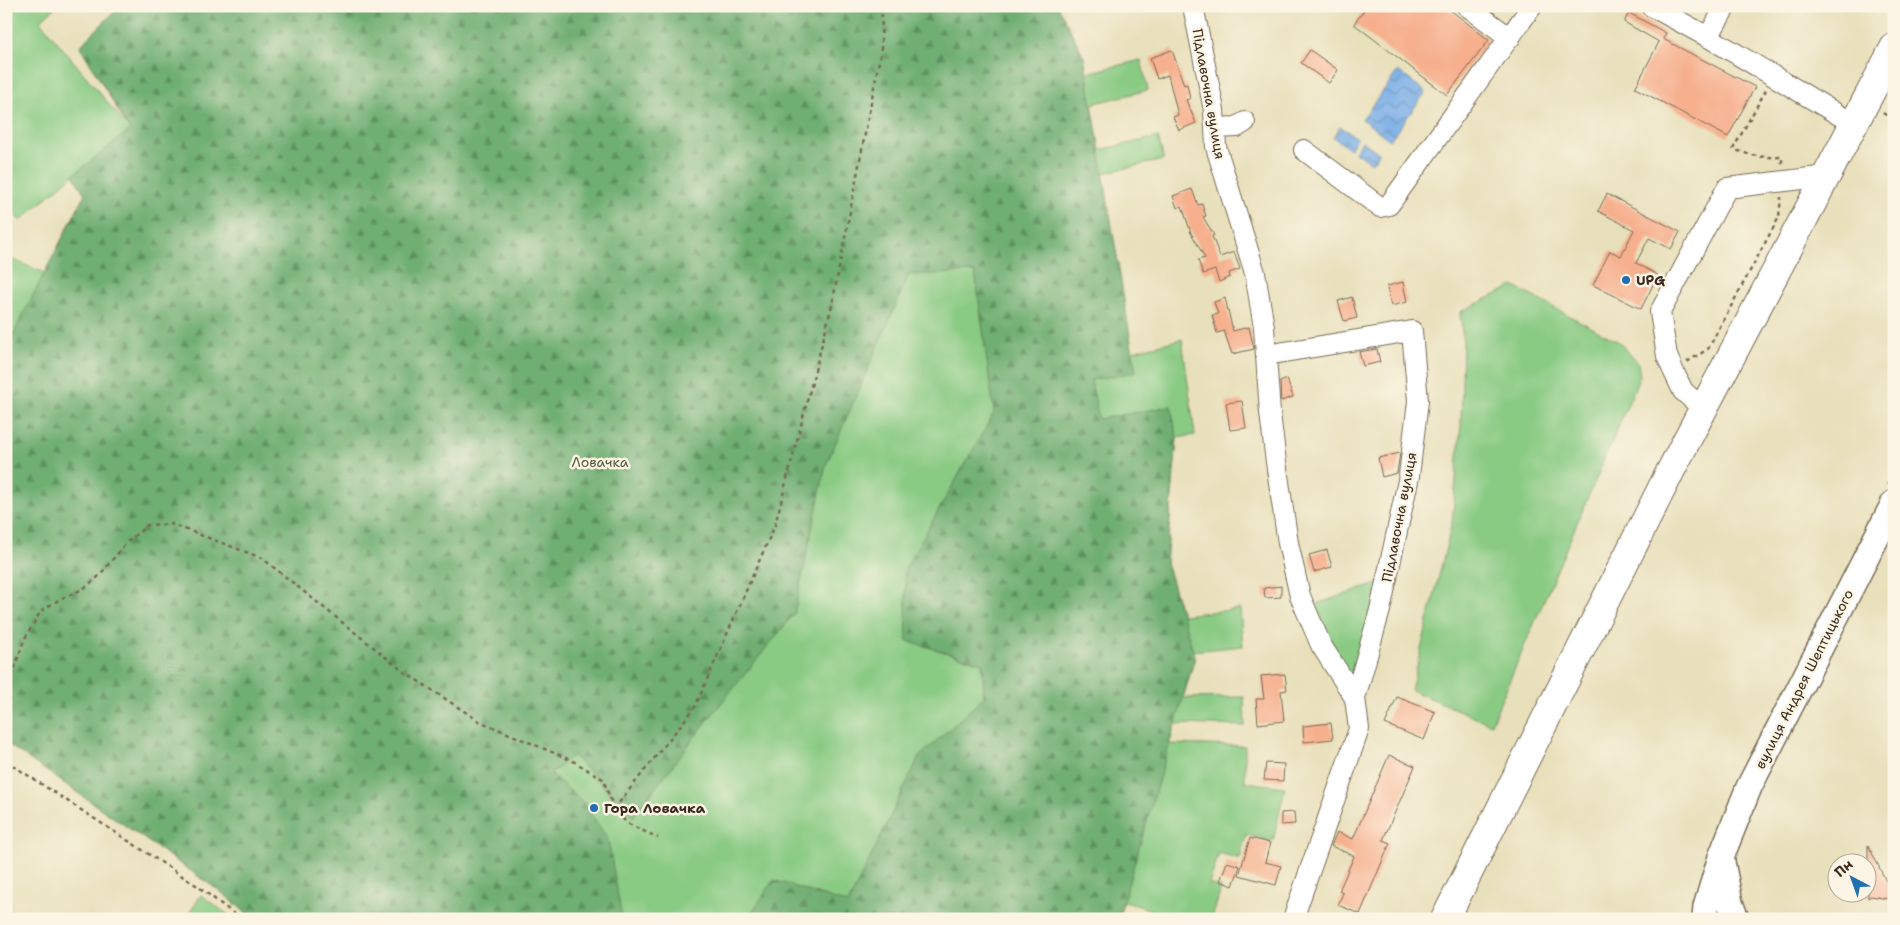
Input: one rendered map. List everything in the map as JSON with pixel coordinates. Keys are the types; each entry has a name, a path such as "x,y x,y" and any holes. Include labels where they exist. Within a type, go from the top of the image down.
{"highway":[{"path":"1445,919 1663,487 1892,54"}],"main road":[{"name":"вулиця Андрея Шептицького","path":"1706,919 1706,907 1721,857 1749,787 1894,503"},
{"path":"1721,857 1725,880 1736,919"}],"street":[{"name":"Підлавочна вулиця","path":"1193,6 1214,110 1216,147 1255,273 1264,327 1270,414 1276,462 1288,543 1300,596 1321,645 1355,698"},
{"path":"1467,6 1510,38"},
{"path":"1304,150 1380,207 1389,205 1532,6"},
{"path":"1651,6 1708,37 1854,124"},
{"path":"1708,37 1726,6"},
{"path":"1216,128 1237,127 1245,122"},
{"path":"1706,404 1692,399 1683,391 1667,356 1660,312 1727,188 1827,176"},
{"name":"Підлавочна вулиця","path":"1266,355 1412,331 1418,401 1409,476 1380,610 1355,698 1359,729 1294,919"}],"path":[{"path":"614,809 695,707 776,525 832,305 882,51 882,6"},
{"path":"6,707 9,702 13,672 24,640 41,611 60,599 83,589 98,577 127,542 148,525 171,524 262,558 403,671 479,721 573,761 603,779 614,809 627,823 658,838"},
{"path":"6,761 196,885 241,919"}],"green space":[{"name":"Ловачка","path":"6,6 57,6 40,21 127,126 80,46 120,6 1058,6 1084,57 1087,73 1141,60 1148,90 1092,104 1100,150 1158,137 1164,160 1103,173 1132,351 1182,339 1195,435 1177,438 1166,564 1182,615 1240,609 1243,646 1193,651 1195,657 1183,698 1244,697 1245,726 1175,724 1169,744 1245,746 1245,782 1285,787 1273,841 1246,835 1240,859 1219,853 1209,884 1221,888 1212,919 1179,919 1124,901 1118,919 253,919 224,894 6,743 6,257 45,273 85,194 73,175 20,221 6,205"},
{"name":"Ловачка","path":"120,6 1058,6 1084,57 1136,372 1091,380 1099,419 1171,406 1177,438 1166,563 1195,657 1118,919 747,919 774,880 848,904 919,757 984,697 982,663 907,641 905,569 994,413 975,272 909,275 826,465 794,614 710,717 633,817 573,755 551,774 583,802 608,839 622,919 253,919 224,894 6,743 6,348 85,194 73,175 130,130 80,46"},
{"path":"1513,286 1619,342 1638,363 1640,376 1491,724 1411,690 1452,523 1461,424 1463,343 1460,312"},
{"path":"1380,583 1355,674 1347,674 1310,606"},
{"path":"201,895 234,919 186,919"}],"water":[{"path":"1398,71 1426,92 1390,140 1362,119"},
{"path":"1340,126 1357,138 1350,149 1333,137"},
{"path":"1362,141 1379,153 1372,163 1355,152"}],"building":[{"path":"1367,6 1445,6 1489,40 1447,95 1354,24"},
{"path":"1629,13 1666,33 1663,39 1755,87 1728,137 1635,88 1659,42 1624,22"},
{"path":"1172,50 1184,85 1187,84 1190,99 1186,100 1196,123 1179,130 1173,117 1178,115 1168,75 1157,79 1150,58"},
{"path":"1310,50 1338,70 1329,83 1301,63"},
{"path":"1192,189 1198,205 1202,204 1206,216 1203,217 1214,235 1212,236 1220,257 1234,252 1240,269 1229,273 1230,277 1219,282 1215,270 1203,274 1198,260 1205,258 1191,233 1182,206 1177,208 1173,196"},
{"path":"1607,194 1680,232 1671,249 1649,238 1636,263 1658,275 1641,309 1593,285 1610,251 1621,256 1634,230 1598,211"},
{"path":"1403,282 1407,302 1391,306 1387,286"},
{"path":"1352,297 1357,318 1344,321 1338,301"},
{"path":"1225,298 1233,331 1249,327 1254,349 1232,354 1224,331 1217,333 1212,315 1218,314 1214,302"},
{"path":"1377,349 1380,362 1363,366 1359,352"},
{"path":"1287,379 1293,397 1281,401 1280,382"},
{"path":"1242,401 1246,428 1230,430 1226,403"},
{"path":"1400,453 1397,473 1382,477 1378,458"},
{"path":"1327,550 1332,567 1314,572 1309,555"},
{"path":"1281,586 1281,597 1265,598 1264,588"},
{"path":"1285,674 1287,690 1281,691 1284,721 1258,724 1256,699 1264,699 1261,676"},
{"path":"1397,697 1435,712 1424,740 1385,724"},
{"path":"1331,723 1333,739 1304,742 1303,726"},
{"path":"1389,755 1415,766 1383,840 1390,843 1360,914 1338,905 1343,893 1339,891 1354,856 1331,846 1337,832 1353,839"},
{"path":"1266,763 1284,764 1283,781 1264,780"},
{"path":"1294,812 1295,824 1281,825 1281,813"},
{"path":"1250,838 1270,843 1265,862 1281,866 1276,885 1239,875"},
{"path":"1227,862 1240,866 1233,886 1220,881"},
{"path":"1878,865 1889,887 1894,884 1894,900 1878,897"}],"place":[{"name":"UPG","path":"1626,280"},
{"name":"Гора Ловачка","path":"594,808"}]}
